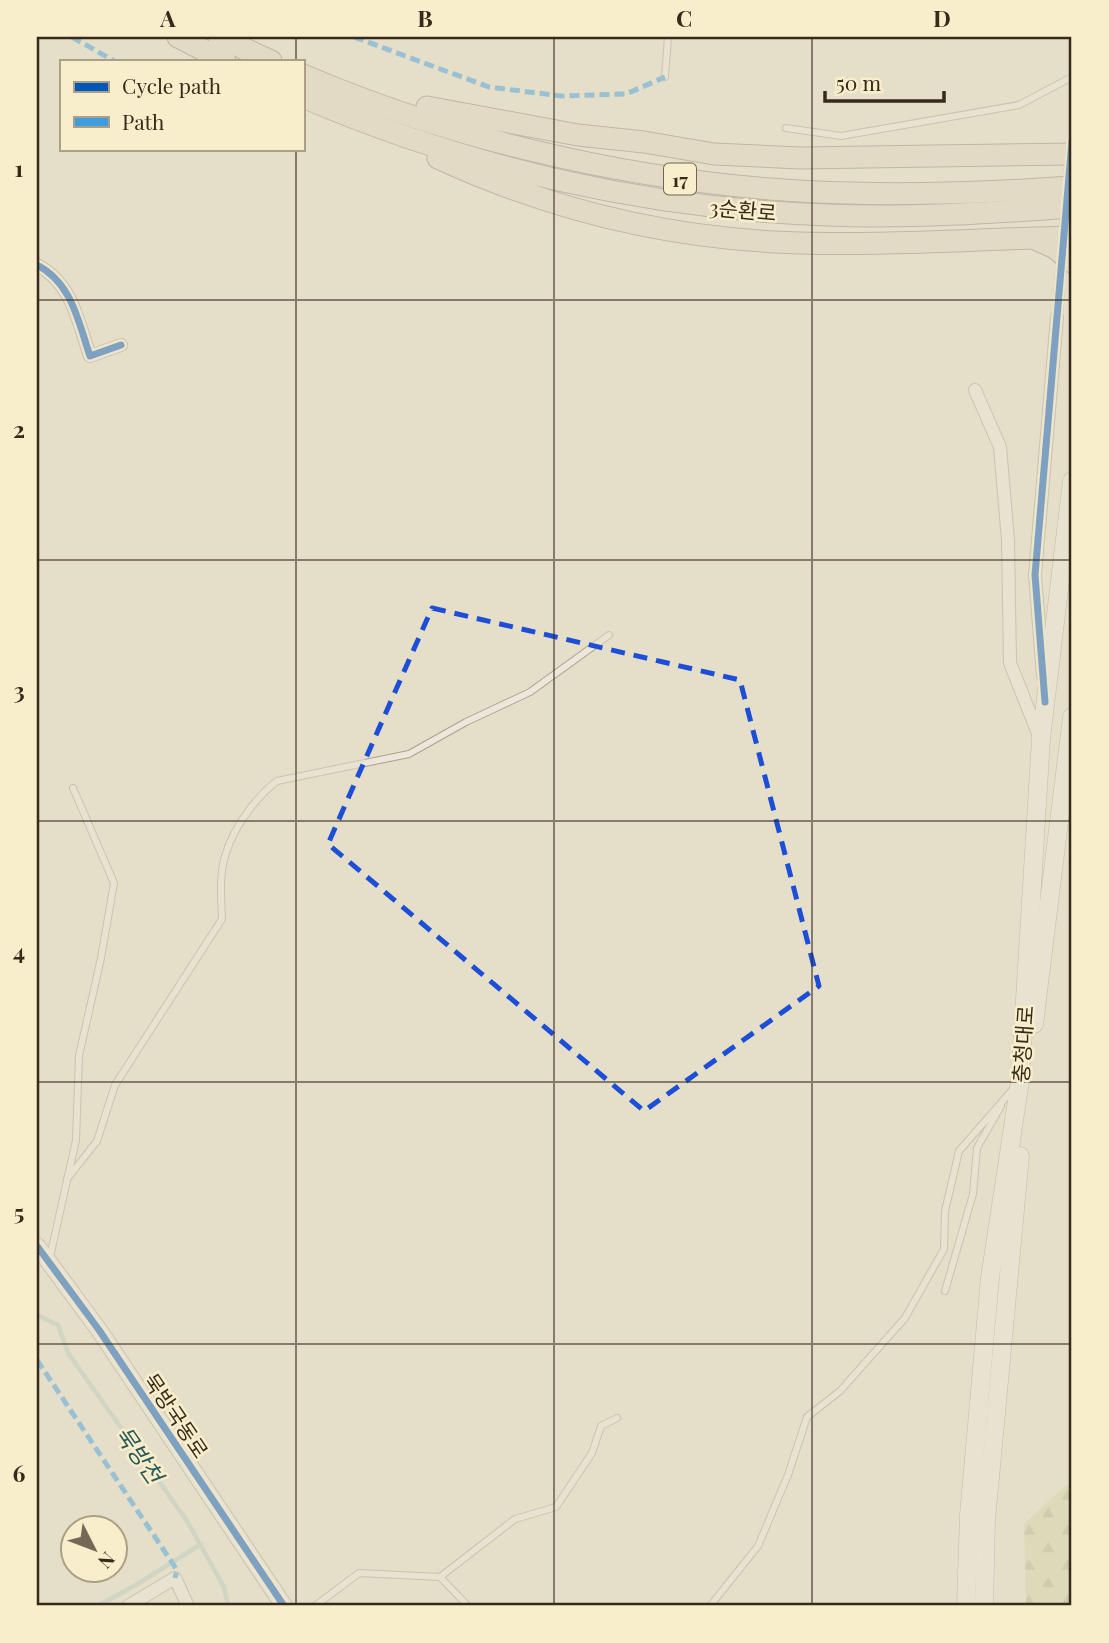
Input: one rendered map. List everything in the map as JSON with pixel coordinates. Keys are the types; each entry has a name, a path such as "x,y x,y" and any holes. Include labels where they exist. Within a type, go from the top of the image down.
{"highway":[{"path":"178,37 223,60"},
{"path":"219,37 269,60"},
{"path":"305,83 495,120 715,154 800,158 1072,154"},
{"name":"3순환로","path":"305,83 338,111 414,139 504,166 676,203 830,216 1072,201"},
{"name":"3순환로","path":"305,83 540,153 694,181 844,193 991,192 1072,201"},
{"path":"338,111 480,177 541,200 593,215 659,228 776,242 866,243 1072,237"},
{"path":"1041,155 1072,139"},
{"path":"1033,238 1055,248 1072,262"}],"main road":[{"name":"충청대로","path":"966,1606 969,1515 990,1278 1020,1081 1041,739 1072,481"},
{"name":"충청대로","path":"984,1606 986,1520 1025,1106 1072,718"}],"street":[{"path":"37,265 51,272 71,297 90,356 121,345"},
{"path":"1045,702 1035,575 1057,317"},
{"path":"975,390 1000,447 1008,540 1010,663 1041,739"},
{"name":"묵방국동로","path":"37,1246 99,1330 284,1606"},
{"path":"128,1606 176,1578 188,1606"}],"lane":[{"path":"665,77 668,37"},
{"path":"786,128 841,136 1019,105 1072,78"},
{"path":"67,1179 97,1141 120,1076 222,919 220,889 226,852 260,793 276,781 409,754 530,692 609,635"},
{"path":"49,1263 76,1140 79,1056 102,958 114,883 73,788"},
{"path":"710,1606 758,1546 788,1475 807,1417 840,1391 905,1318 944,1249 945,1211 959,1151 1020,1081"},
{"path":"945,1291 973,1194 976,1148 1008,1095"},
{"path":"315,1606 359,1573 440,1577 515,1519 556,1507 592,1453 601,1426 617,1418"},
{"path":"440,1577 468,1606"}],"highlighted area":[{"path":"432,608 740,680 819,986 644,1111 328,844"}],"green space":[{"path":"1066,1485 1072,1486 1072,1606 1026,1606 1024,1524"}],"waterway":[{"name":"묵방천","path":"37,1315 58,1325 68,1353 187,1521 224,1587 228,1606"},
{"path":"97,1606 201,1544"}],"tunnel":[{"path":"1057,317 1072,141"}],"marked path":[{"path":"72,37 112,60"},
{"path":"354,37 489,87 561,96 626,94 665,77"},
{"path":"37,1360 177,1570 175,1578"}],"cycle path":[{"path":"1045,702 1035,575 1072,141"},
{"path":"37,265 49,273 66,292 90,356 121,345"},
{"path":"37,1246 99,1330 284,1606"}]}
